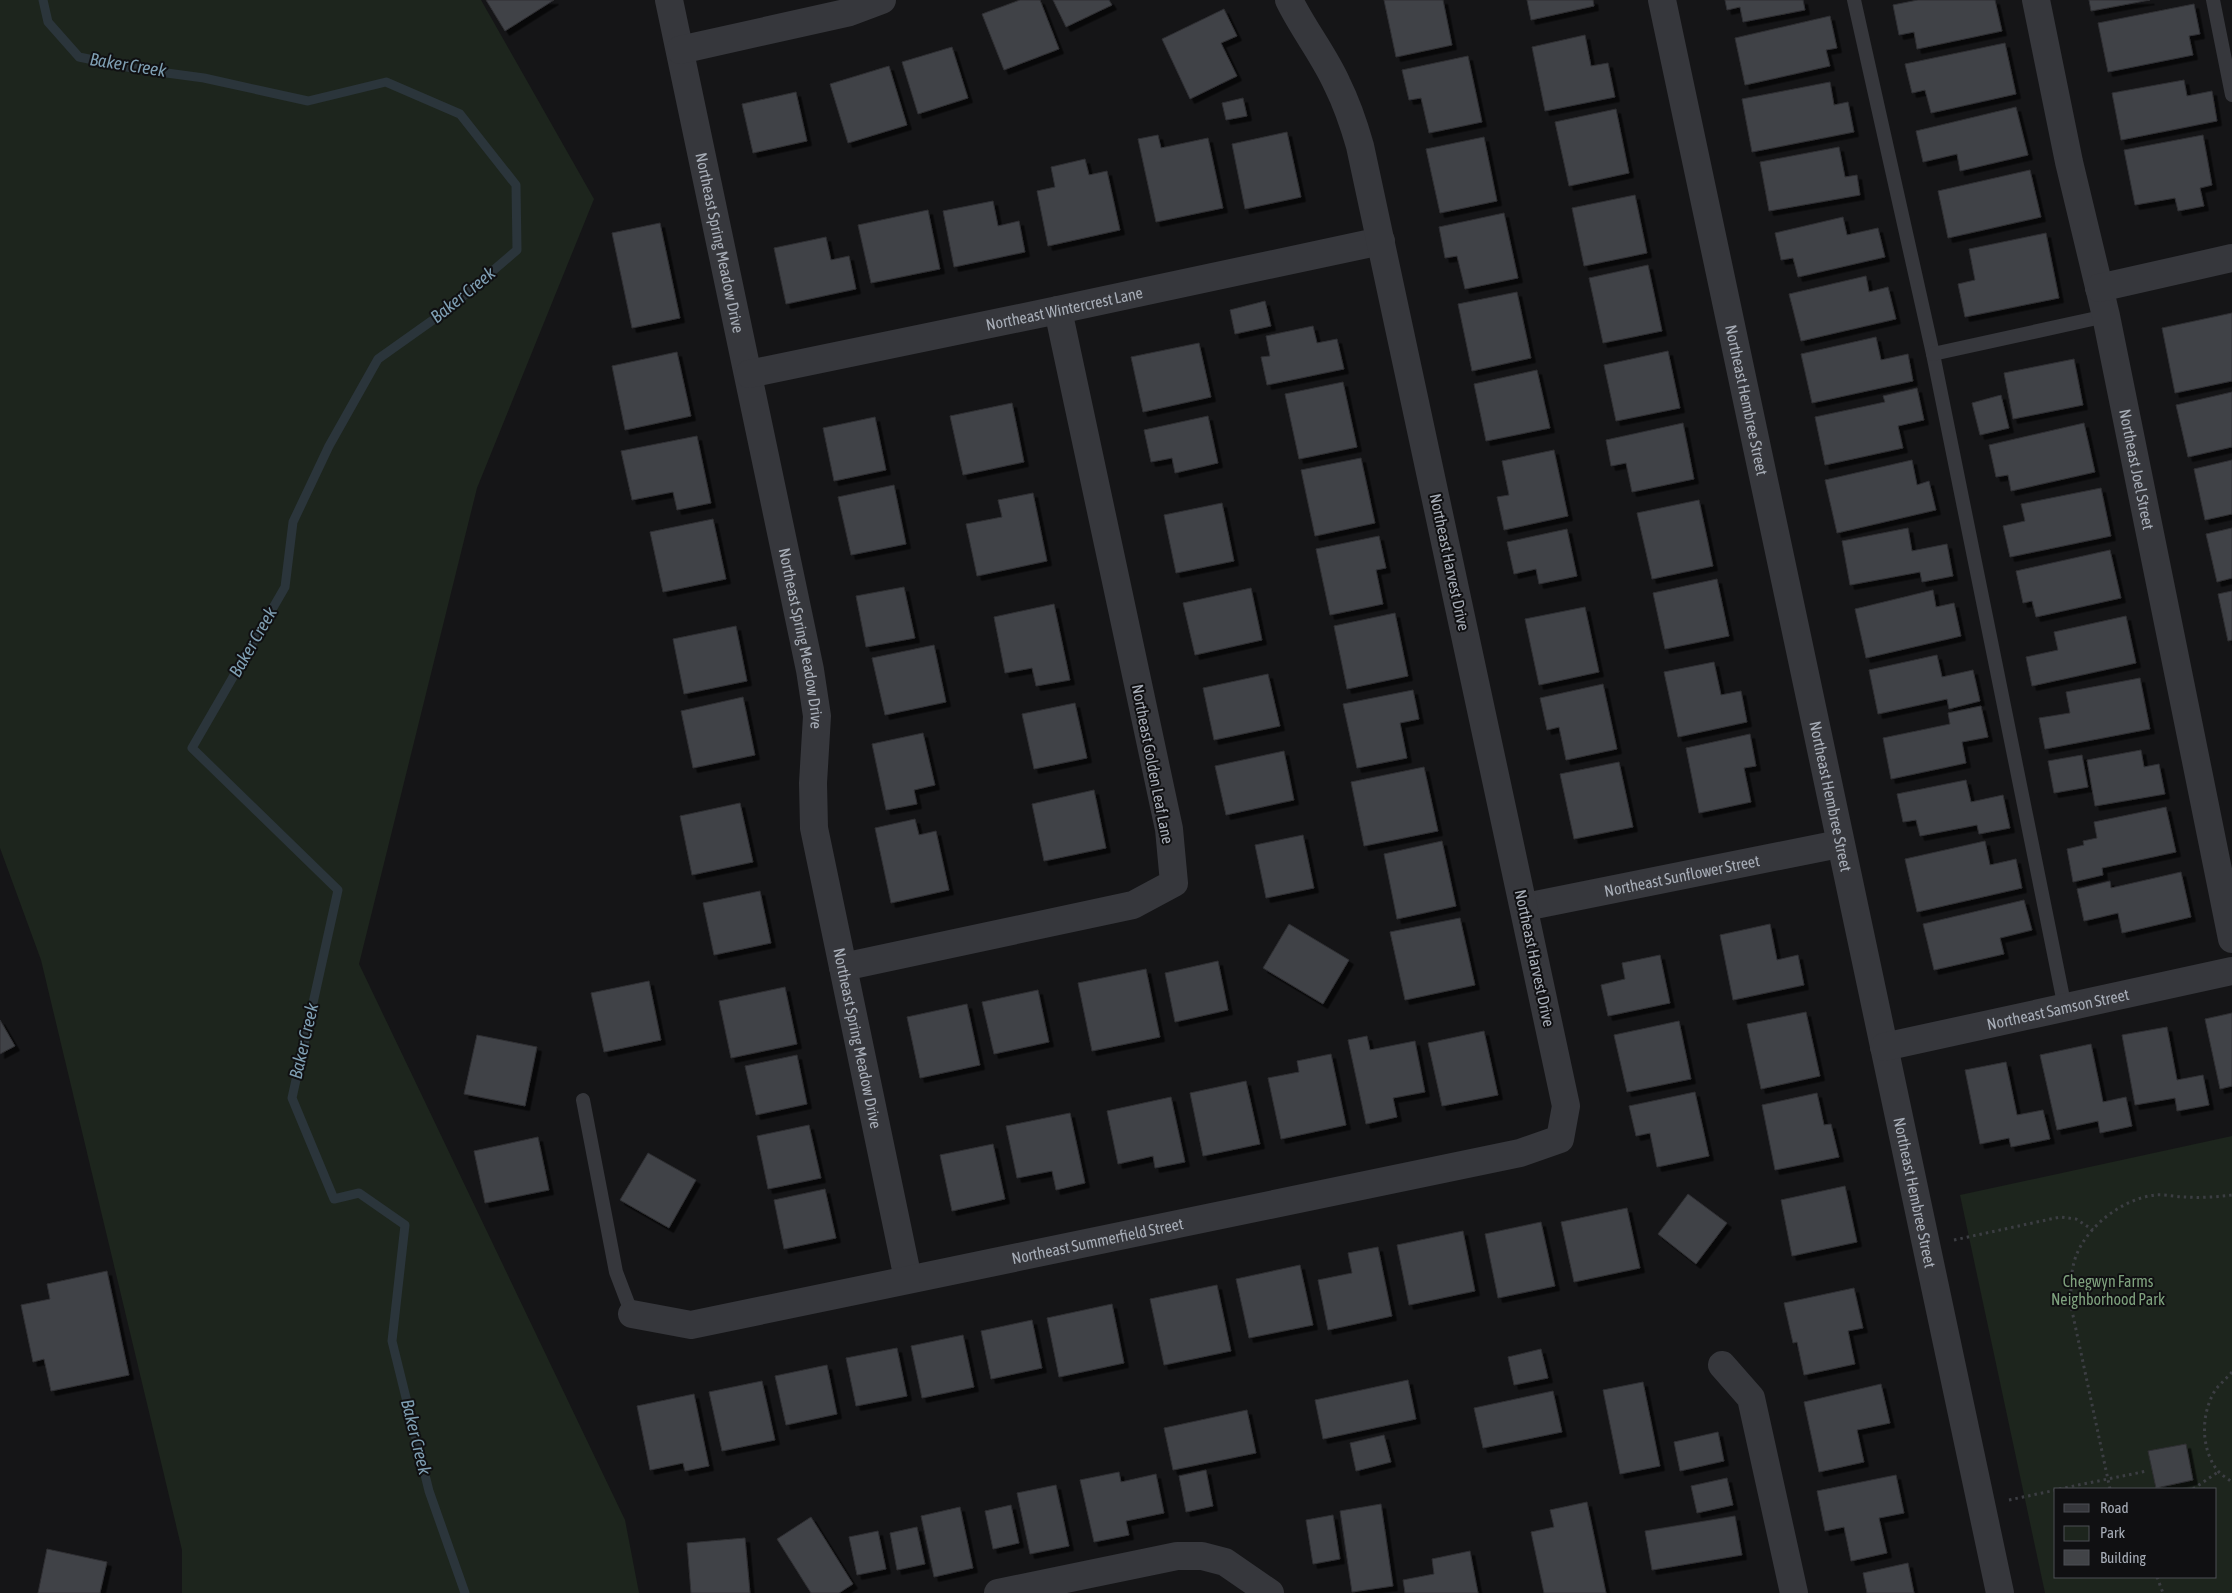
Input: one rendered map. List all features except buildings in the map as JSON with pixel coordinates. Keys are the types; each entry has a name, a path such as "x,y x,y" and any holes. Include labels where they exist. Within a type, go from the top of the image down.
{"street":[{"name":"Northeast Spring Meadow Drive","path":"669,0 810,670 817,716 813,783 814,828 908,1279"},
{"path":"680,50 850,12 882,0"},
{"name":"Northeast Harvest Drive","path":"1289,0 1336,82 1350,111 1360,146 1566,1106 1560,1139"},
{"name":"Northeast Hembree Street","path":"1662,0 1839,844 2000,1593"},
{"name":"Northeast Joel Street","path":"2036,0 2069,162 2106,316 2232,939"},
{"name":"Northeast Wintercrest Lane","path":"749,374 1381,241"},
{"path":"2099,288 2232,258"},
{"name":"Northeast Golden Leaf Lane","path":"843,967 1133,904 1174,882 1169,829 1058,310"},
{"name":"Northeast Sunflower Street","path":"1524,907 1839,844"},
{"name":"Northeast Samson Street","path":"1884,1047 2232,971"},
{"name":"Northeast Summerfield Street","path":"632,1314 691,1325 1520,1153 1560,1139"},
{"path":"1722,1365 1751,1398 1794,1593"},
{"path":"998,1593 1177,1556 1202,1556 1225,1562 1270,1593"}],"lane":[{"path":"1854,0 1933,354 2066,1008"},
{"path":"2213,0 2232,95"},
{"path":"1933,354 2106,316"},
{"path":"583,1100 616,1272 632,1314"}],"path":[{"path":"2110,1488 2071,1306 2070,1278 2076,1255 2093,1230 2114,1211 2137,1200 2156,1195 2187,1197 2232,1195"},
{"path":"1926,1247 2060,1217 2076,1219 2093,1230"},
{"path":"2232,1372 2216,1390 2206,1411 2204,1435 2209,1456 2218,1472 2232,1482"},
{"path":"2066,1488 2147,1471"},
{"path":"2194,1488 2218,1472"},
{"path":"1982,1506 2054,1491"},
{"path":"2157,1578 2163,1593"}],"green space":[{"path":"0,0 481,0 594,199 477,488 359,964 625,1520 639,1593 182,1593 182,1550 41,960 0,848"},
{"name":"Chegwyn Farms Neighborhood Park","path":"2232,1136 2232,1593 2045,1593 1960,1195"}],"waterway":[{"name":"Baker Creek","path":"43,0 48,22 79,57 137,69 204,78 308,101 386,82 460,114 516,185 517,250 447,310 378,359 329,446 293,522 285,587 192,748 338,890 292,1098 334,1199 359,1193 405,1225 392,1341 429,1491 465,1593"}]}
